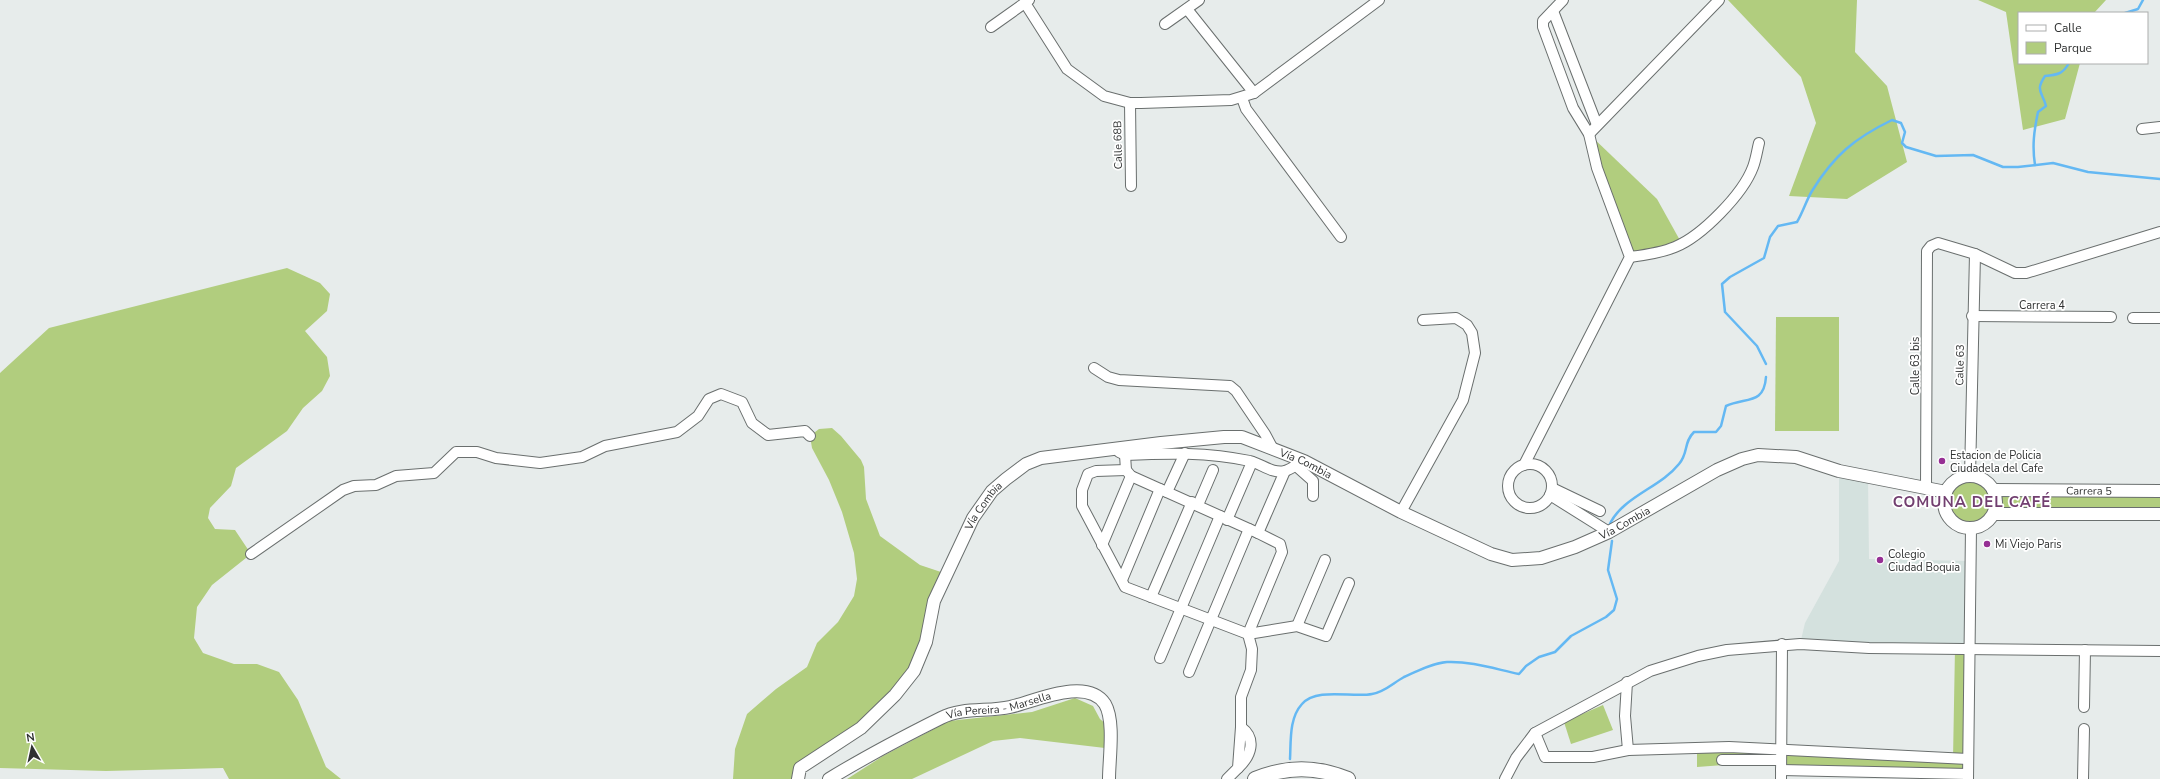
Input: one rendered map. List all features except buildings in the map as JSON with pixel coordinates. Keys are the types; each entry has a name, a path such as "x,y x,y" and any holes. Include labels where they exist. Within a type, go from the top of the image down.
{"highway":[{"path":"1255,779 1269,773 1296,769 1332,772 1348,779"}],"main road":[{"name":"Vía Combia","path":"798,779 800,768 861,728 894,696 914,671 926,642 934,601 973,518 992,492 1026,464 1041,458 1120,452 1235,436 1242,437 1273,449 1299,463 1490,554 1512,560 1541,558 1575,547 1609,532 1716,470 1742,459 1758,455 1796,458 1839,471 1946,492"},
{"path":"1970,476 1984,480 1993,490 1996,506 1994,514 1984,524 1971,528 1963,527 1951,520 1944,507 1946,492 1956,481 1970,476"},
{"name":"Carrera 5","path":"1993,490 2160,491"},
{"name":"Carrera 5","path":"1994,514 2160,514"},
{"name":"Vía Pereira - Marsella","path":"829,779 942,717 974,711 1009,708 1055,693 1069,692 1082,692 1093,695 1104,703 1110,717 1109,779"}],"street":[{"path":"1165,24 1199,0"},
{"path":"991,27 1027,2 1067,69 1104,96 1130,102 1242,98 1254,94 1379,0"},
{"path":"1524,465 1630,257 1597,168 1589,134 1573,108 1543,27 1544,21 1563,0"},
{"path":"1589,134 1719,0"},
{"path":"1187,9 1254,94"},
{"path":"1553,11 1597,125"},
{"path":"1242,98 1246,109 1341,237"},
{"name":"Calle 68B","path":"1130,102 1131,186"},
{"path":"2142,129 2160,127"},
{"path":"1630,257 1653,254 1674,248 1707,227 1724,209 1747,178 1753,168 1759,143"},
{"path":"1975,254 2015,273 2026,273 2160,232"},
{"name":"Calle 63 bis","path":"1926,488 1927,251 1931,246 1938,243 1975,254"},
{"name":"Calle 63","path":"1970,476 1972,316 1975,254"},
{"name":"Carrera 4","path":"1972,316 2111,317"},
{"path":"1401,512 1463,400 1476,353 1472,333 1467,325 1456,318 1423,320"},
{"path":"2133,318 2160,318"},
{"path":"1094,368 1108,377 1119,380 1230,386 1236,391 1265,434 1273,449"},
{"path":"251,554 342,490 354,486 376,485 396,476 434,473 456,452 477,452 496,458 540,463 582,457 605,446 677,432 698,416 709,399 721,394 742,402 752,423 768,435 797,430 805,431 810,436"},
{"path":"1102,545 1128,473 1120,452 1213,454 1252,462 1271,470 1285,471"},
{"path":"1122,580 1164,491 1185,453"},
{"path":"1160,658 1181,608 1252,462"},
{"path":"1189,672 1211,620 1253,531 1285,471 1299,463 1313,481 1313,496"},
{"path":"1533,464 1545,470 1549,475 1551,491 1541,505 1534,508 1520,505 1514,501 1509,487 1509,480 1512,473 1524,465 1533,464"},
{"path":"1151,596 1195,503 1213,470"},
{"path":"1227,779 1238,768 1241,728 1241,697 1251,670 1252,649 1248,634 1282,552 1280,544 1128,473 1096,471 1088,474 1082,490 1082,506 1126,587 1248,634 1297,626 1326,636 1348,583"},
{"path":"1551,491 1600,511"},
{"path":"1551,491 1609,532"},
{"path":"1782,644 1781,775 1968,777 1971,528"},
{"path":"1297,626 1325,560"},
{"path":"1505,779 1516,758 1535,733 1627,682 1650,671 1698,656 1728,650 1782,644 1969,649 2160,651"},
{"path":"2084,707 2085,650"},
{"path":"1627,682 1625,716 1628,750"},
{"path":"2083,779 2084,729"},
{"path":"1535,733 1545,757 1593,757 1628,750 1729,747 1781,755"},
{"path":"1722,760 1781,755 1968,759"}],"shaded area":[{"name":"Colegio Ciudad Boquia","path":"1839,471 1868,477 1869,559 1971,561 1969,649 1800,644 1805,623 1839,561"}],"green space":[{"path":"1728,0 1857,0 1855,52 1887,86 1907,162 1847,199 1789,196 1816,123 1801,77"},
{"path":"1978,0 2106,0 2095,12 2018,12 2018,64 2080,64 2065,119 2023,130 2006,12"},
{"path":"1589,134 1657,199 1682,244 1630,257"},
{"path":"287,268 320,283 330,294 327,311 305,331 327,357 330,376 322,391 303,408 287,431 236,468 231,486 210,508 208,518 215,529 235,530 251,554 212,585 197,607 194,638 203,653 234,664 257,664 279,672 298,700 326,767 341,779 229,779 223,768 106,771 0,768 0,373 49,328"},
{"path":"1776,317 1839,317 1839,431 1775,431"},
{"path":"832,428 841,436 861,460 864,467 866,499 880,536 920,565 947,574 926,642 895,695 800,768 798,779 733,779 735,749 747,714 776,689 807,667 817,643 838,622 854,596 857,579 854,553 842,512 829,480 812,448 810,436 819,429"},
{"path":"1970,476 1984,480 1993,490 2160,491 2160,514 1994,514 1981,526 1968,529 1957,524 1949,515 1944,503 1946,491 1954,481"},
{"path":"1955,648 1969,649 1968,774 1781,770 1781,764 1737,764 1697,767 1697,748 1953,759"},
{"path":"1075,698 1093,706 1100,719 1107,725 1105,748 1020,738 993,741 912,779 847,779 883,756 949,721 1032,712"},
{"path":"1603,705 1613,730 1571,744 1564,722"}],"waterway":[{"path":"2128,12 2138,9 2143,0"},
{"path":"2035,165 2034,145 2038,112 2046,106 2040,91 2040,85 2045,76 2059,73 2064,70 2068,64"},
{"path":"1766,364 1757,346 1725,312 1722,284 1730,277 1764,258 1770,237 1778,226 1797,222 1812,191 1820,178 1837,157 1856,141 1892,120 1901,123 1905,132 1902,143 1906,147 1936,156 1973,155 2003,167 2053,163 2088,172 2160,179"},
{"path":"1609,526 1622,507 1662,480 1679,464 1684,455 1688,440 1694,432 1716,432 1721,426 1726,406 1753,399 1758,396 1765,386 1766,377"},
{"path":"1290,759 1291,737 1295,716 1302,704 1309,699 1326,694 1364,695 1377,693 1404,677 1436,664 1447,662 1474,664 1519,674 1526,666 1539,657 1555,652 1571,636 1606,617 1614,610 1617,599 1608,570 1612,541"}],"place":[{"name":"Estacion de Policia Ciudadela del Cafe","path":"1942,461"},
{"name":"Mi Viejo Paris","path":"1987,544"},
{"name":"Colegio Ciudad Boquia","path":"1880,560"}],"district":[{"name":"COMUNA DEL CAFÉ","path":"1972,502"}]}
